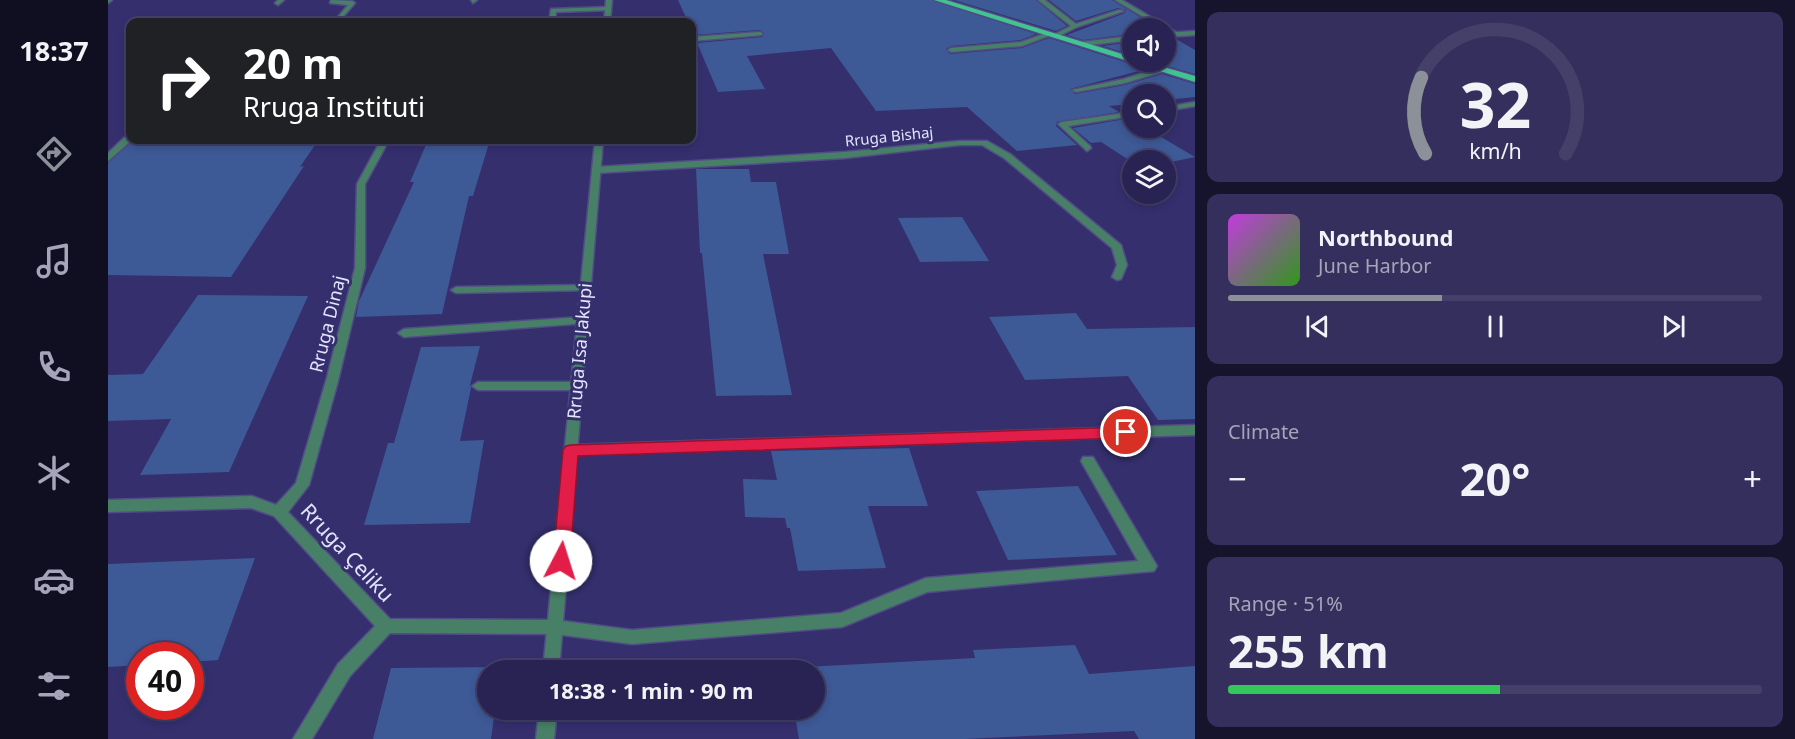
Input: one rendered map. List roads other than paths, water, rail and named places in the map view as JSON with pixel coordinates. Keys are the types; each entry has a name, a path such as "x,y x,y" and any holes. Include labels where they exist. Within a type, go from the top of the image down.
{"main road":[{"path":"938,0 1122,57"},
{"path":"1172,72 1195,79"}],"street":[{"path":"334,0 332,2 352,3 341,17"},
{"path":"608,18 609,0"},
{"path":"1041,0 1076,26"},
{"path":"1118,0 1178,35 1195,33"},
{"path":"553,18 554,10 608,9"},
{"path":"951,50 1022,44 1121,11"},
{"path":"696,39 760,34"},
{"path":"1081,44 1122,39"},
{"path":"1076,90 1125,81 1153,72"},
{"path":"1176,107 1195,104"},
{"path":"1087,148 1062,124 1122,115"},
{"path":"108,158 126,141"},
{"name":"Rruga Bishaj","path":"596,170 844,155 959,143 984,143 1007,156 1117,247 1122,266 1117,277"},
{"name":"Rruga Dinaj","path":"279,512 302,485 332,381 360,268 358,229 361,184 383,144"},
{"name":"Rruga Isa Jakupi","path":"552,660 599,144"},
{"path":"108,146 120,147"},
{"path":"456,290 586,288"},
{"path":"404,333 583,321"},
{"path":"478,386 577,386"},
{"path":"571,450 1195,430"},
{"name":"Rruga Çeliku","path":"108,506 252,502 279,512 386,626 555,627 632,637 842,620 926,585 1149,566 1088,461"},
{"path":"303,739 344,670 386,626"},
{"path":"545,739 547,720"}]}
